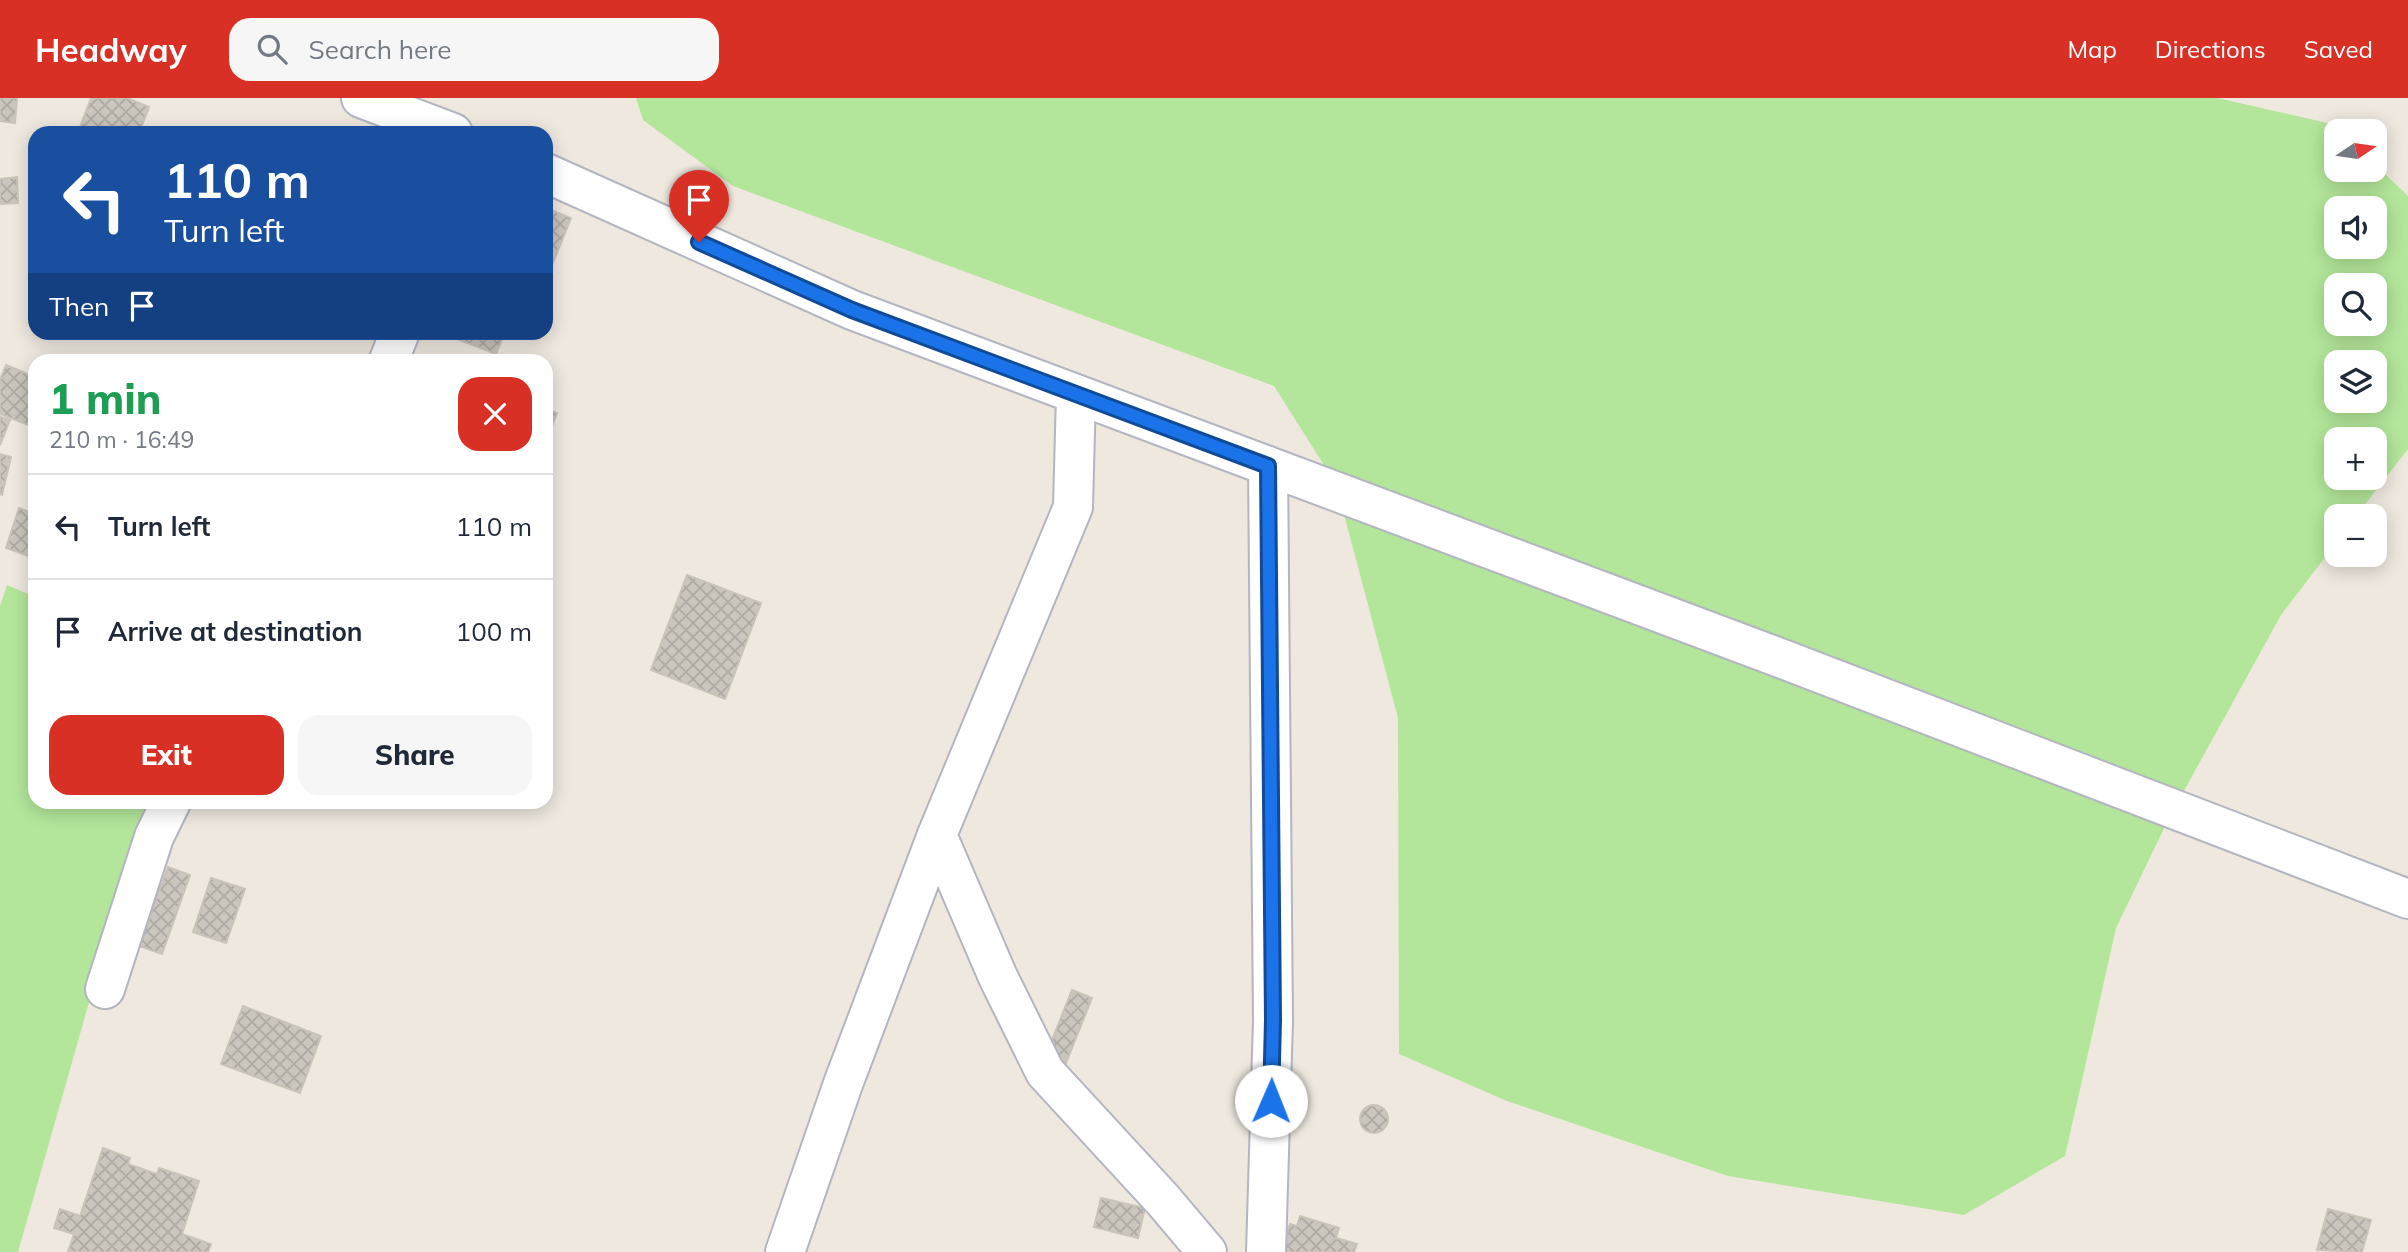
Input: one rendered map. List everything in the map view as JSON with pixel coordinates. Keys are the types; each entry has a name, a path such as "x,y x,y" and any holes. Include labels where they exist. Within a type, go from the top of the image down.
{"street":[{"path":"361,98 435,126"},
{"path":"553,176 852,310 1768,653 2408,899"},
{"path":"785,1252 843,1084 937,835 1073,507 1076,394"},
{"path":"1266,1252 1273,1020 1268,466"},
{"path":"105,989 154,836 168,809"},
{"path":"937,835 992,965 1045,1072 1207,1252"}],"green space":[{"path":"636,98 2217,98 2324,122 2324,182 2387,182 2387,176 2408,196 2408,449 2387,476 2387,427 2324,427 2324,490 2376,490 2365,504 2324,504 2324,559 2281,615 2169,818 2116,928 2065,1156 1964,1215 1728,1176 1507,1101 1399,1054 1398,718 1336,484 1274,386 733,186 643,120"},
{"path":"7,585 28,594 28,809 144,809 18,1252 0,1252 0,606"}],"building":[{"path":"0,98 17,98 15,123 0,121"},
{"path":"91,98 127,98 149,107 142,126 80,126"},
{"path":"17,177 18,203 0,204 0,179"},
{"path":"553,211 571,218 553,263"},
{"path":"460,340 502,340 496,354"},
{"path":"6,365 28,374 28,425 0,414 0,380"},
{"path":"0,417 10,420 0,445"},
{"path":"0,454 11,457 2,495 0,494"},
{"path":"19,508 28,511 28,556 6,548"},
{"path":"687,575 761,603 725,699 651,670"},
{"path":"168,867 190,875 162,954 139,946"},
{"path":"211,878 245,889 226,943 193,932"},
{"path":"1072,990 1092,998 1064,1068 1044,1060"},
{"path":"243,1006 321,1036 300,1093 221,1064"},
{"path":"1374,1105 1384,1109 1388,1119 1384,1129 1374,1133 1364,1129 1360,1119 1364,1109"},
{"path":"103,1148 130,1158 128,1164 157,1174 159,1168 199,1181 182,1234 211,1244 208,1252 68,1252 74,1234 54,1228 60,1209 80,1216"},
{"path":"1101,1198 1145,1208 1138,1238 1094,1227"},
{"path":"2328,1209 2371,1220 2362,1252 2317,1250"},
{"path":"1300,1216 1339,1228 1336,1238 1357,1244 1354,1252 1281,1252 1290,1224 1297,1226"}],"route":[{"path":"699,242 852,310 1268,466 1273,1020 1271,1101"}]}
